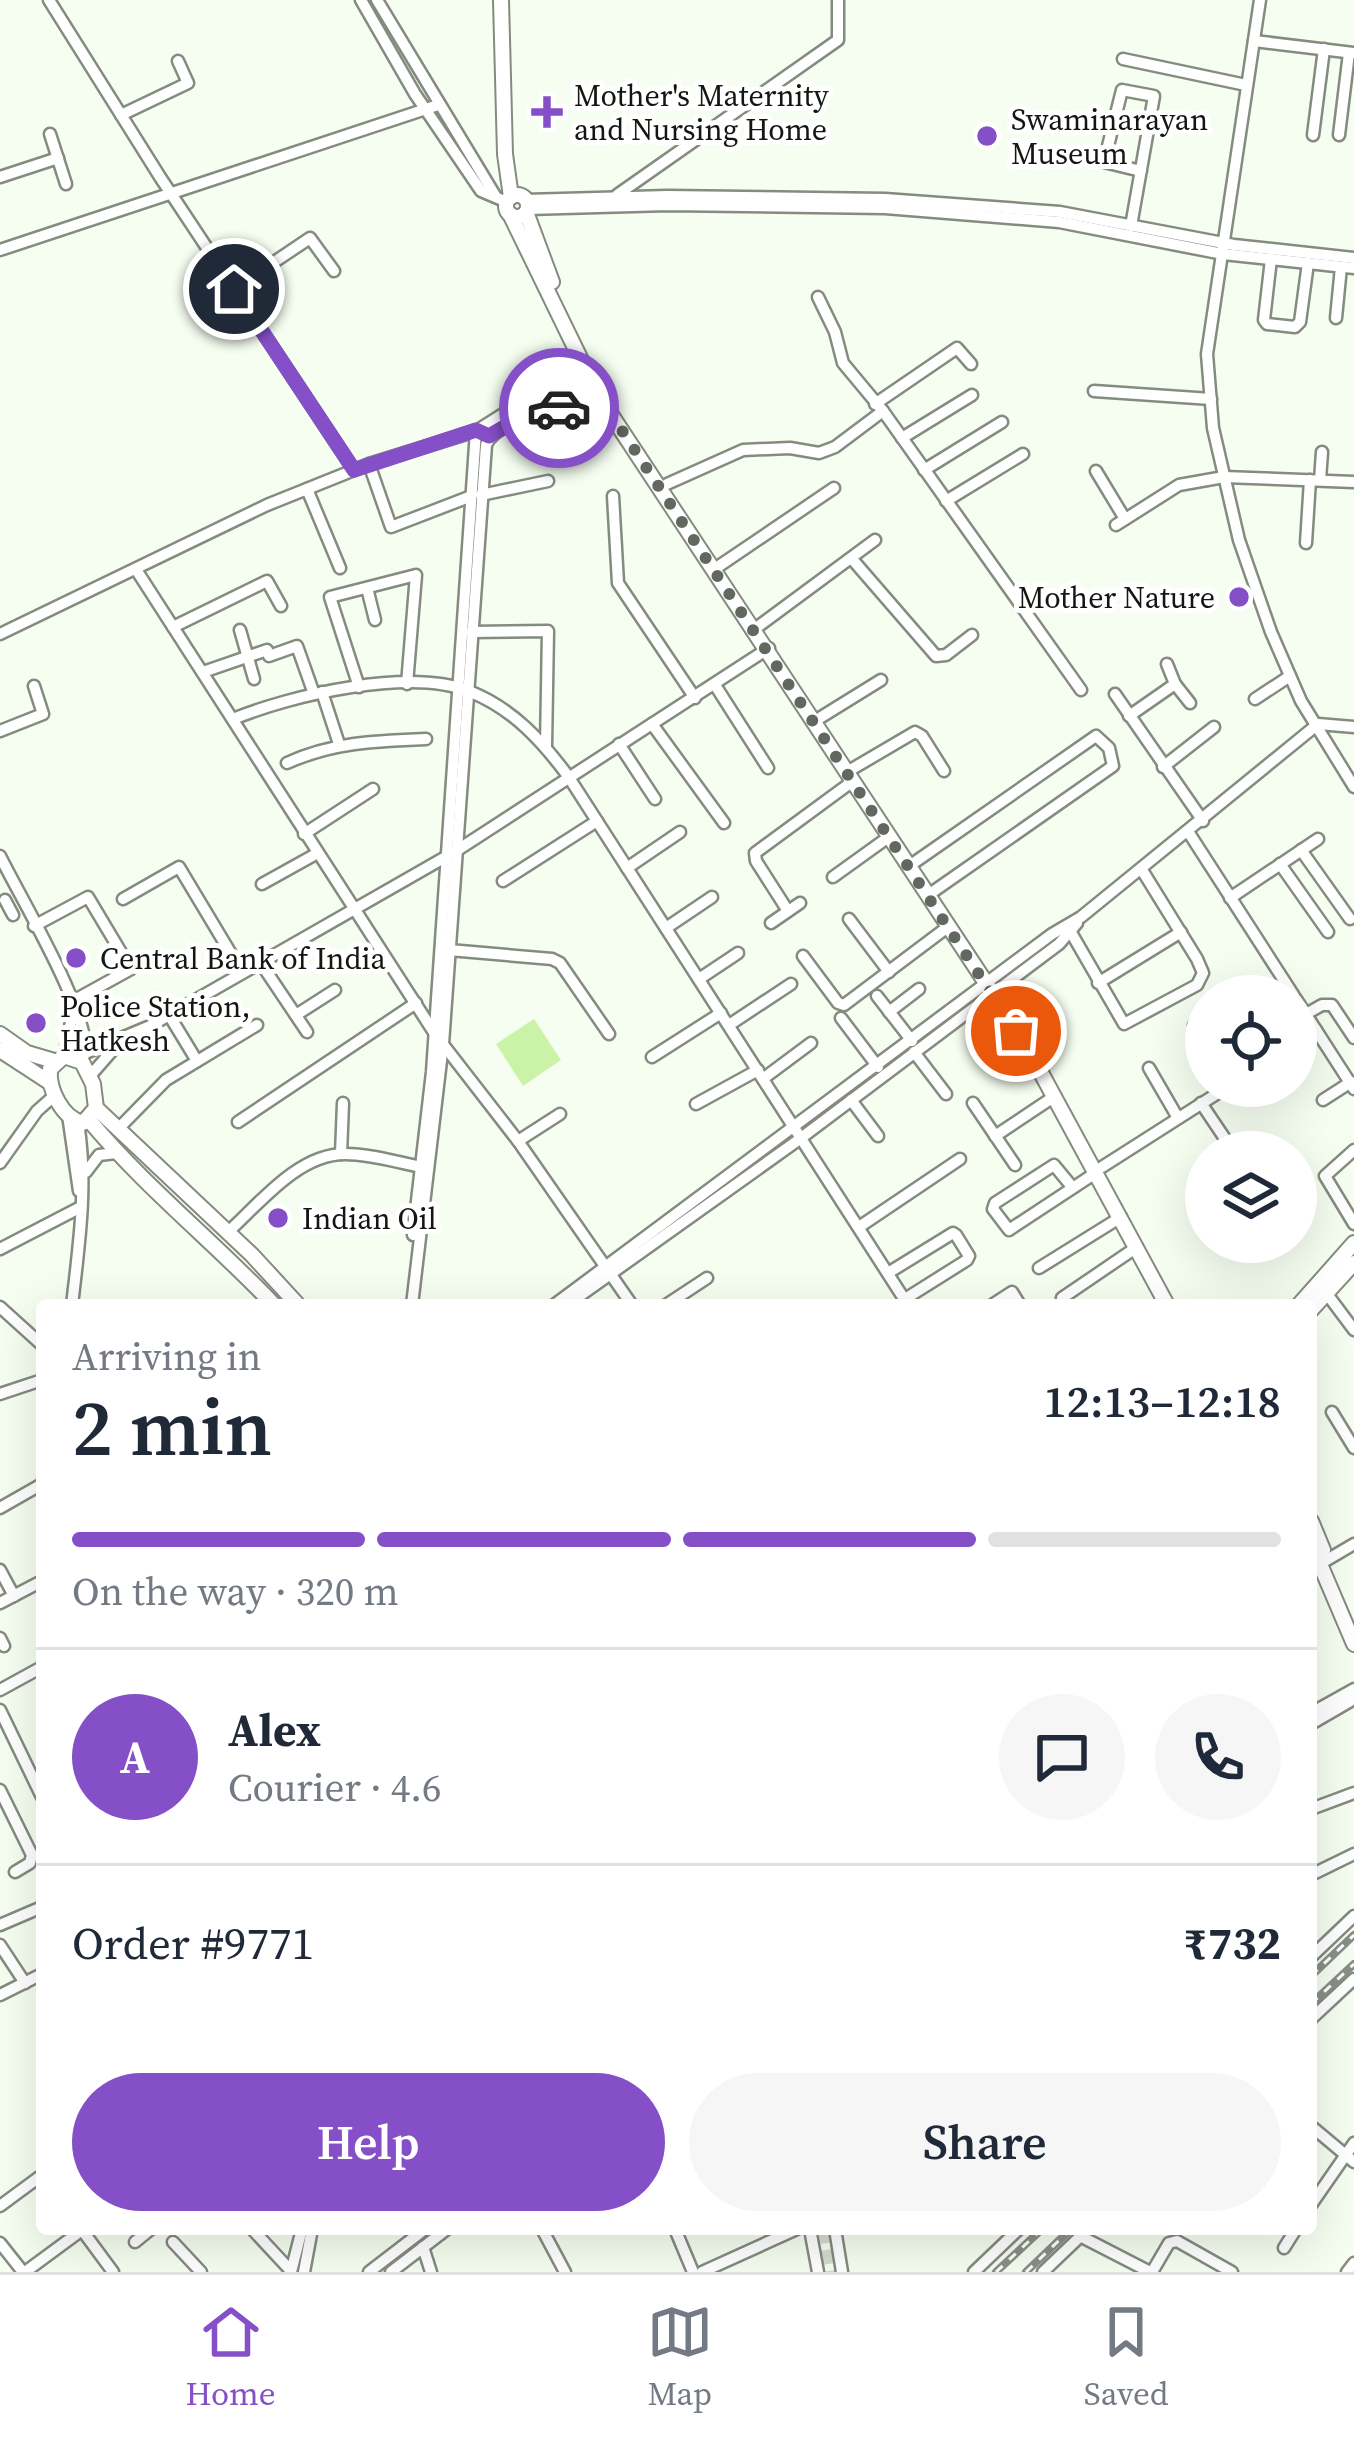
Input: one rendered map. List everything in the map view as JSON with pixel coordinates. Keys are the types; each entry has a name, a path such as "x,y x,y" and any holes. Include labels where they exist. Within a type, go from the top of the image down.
{"main road":[{"path":"501,0 505,154 516,203 599,388 719,566 754,628"},
{"path":"511,0 516,203"},
{"path":"664,486 993,986 1099,1170 1166,1299"},
{"path":"768,649 993,986 1099,1170 1166,1299"},
{"path":"0,1034 64,1055 90,1076 83,1117"},
{"path":"1,1052 52,1088 268,1299"},
{"path":"52,1088 64,1055"},
{"path":"83,1117 116,1130 228,1232 292,1299"},
{"path":"1304,1299 1354,1244"},
{"path":"1317,1304 1354,1263"},
{"path":"1317,1540 1354,1645"},
{"path":"1317,1553 1354,1622"}],"street":[{"path":"49,0 354,470"},
{"path":"361,0 431,107 516,203 885,208 1059,222 1271,259 1347,267 1336,318"},
{"path":"377,0 431,107"},
{"path":"615,197 838,40 838,0"},
{"path":"1260,0 1208,354 1210,399 1239,539 1290,676 1354,787"},
{"path":"1253,41 1352,53 1339,136"},
{"path":"1313,135 1324,49"},
{"path":"1123,59 1246,85"},
{"path":"121,115 188,83 178,61"},
{"path":"1131,226 1141,171 1154,96 1122,90 1104,161 1141,171"},
{"path":"0,250 431,107"},
{"path":"50,134 66,184"},
{"path":"0,177 58,158"},
{"path":"516,203 615,197 886,199 1060,212 1222,249 1354,258"},
{"path":"234,289 310,238 334,271"},
{"path":"1271,259 1264,320 1295,327 1300,322 1308,263"},
{"path":"818,297 836,332 843,363 1081,690"},
{"path":"664,486 743,450 790,448 819,453 835,447 957,348 971,364"},
{"path":"0,634 307,489 476,430 503,414 599,388"},
{"path":"409,1299 439,1039 475,496 489,436 599,388"},
{"path":"1094,391 1210,399"},
{"path":"902,439 972,394"},
{"path":"924,470 1002,422"},
{"path":"476,430 489,436"},
{"path":"462,689 471,632 476,430"},
{"path":"1306,543 1322,452"},
{"path":"946,501 1023,454"},
{"path":"369,464 392,527 475,496 548,481"},
{"path":"1096,470 1120,522 1179,484 1224,477 1354,482"},
{"path":"719,566 834,488"},
{"path":"307,489 340,568"},
{"path":"614,496 618,583 695,698"},
{"path":"754,628 875,540"},
{"path":"852,559 936,656 946,655 972,635"},
{"path":"137,571 439,1039 518,1141 628,1299"},
{"path":"359,687 330,598 416,575 407,685"},
{"path":"173,627 267,581 281,606"},
{"path":"367,588 375,620"},
{"path":"240,630 254,679"},
{"path":"471,632 548,631 546,746"},
{"path":"203,672 267,650 269,656 297,646 339,744"},
{"path":"64,1055 121,1042 169,1016 451,853 768,649"},
{"path":"1167,664 1175,685 1190,703"},
{"path":"1255,699 1290,676"},
{"path":"818,719 881,680"},
{"path":"1129,716 1175,685"},
{"path":"0,731 39,717 44,710 34,686"},
{"path":"715,686 768,768"},
{"path":"233,719 318,693 359,687 462,689 502,707 546,746 568,776 904,1299"},
{"path":"1115,694 1203,821"},
{"path":"652,724 724,824"},
{"path":"563,1299 799,1132 993,986 1189,833 1318,724 1354,728"},
{"path":"1163,767 1214,727"},
{"path":"771,922 794,907 755,861 755,853 852,775 915,732 944,771"},
{"path":"915,862 1096,736 1109,748 1113,766 934,891"},
{"path":"287,763 339,744 426,739"},
{"path":"620,744 655,799"},
{"path":"304,834 373,789"},
{"path":"503,881 597,821"},
{"path":"627,868 680,832"},
{"path":"1189,833 1280,975"},
{"path":"833,877 890,836"},
{"path":"1230,898 1318,839"},
{"path":"1301,850 1350,920"},
{"path":"409,1299 449,950 451,853"},
{"path":"262,884 316,854"},
{"path":"0,856 13,915"},
{"path":"1280,865 1328,932"},
{"path":"123,899 178,867 242,972"},
{"path":"1069,928 1124,1024 1197,985 1203,973 1142,870"},
{"path":"34,926 88,897 131,969 74,1003 64,1055"},
{"path":"666,928 712,897"},
{"path":"8,899 34,926 74,1003 87,1043 64,1055"},
{"path":"849,919 889,972"},
{"path":"803,956 844,1005 950,926"},
{"path":"1098,983 1181,932"},
{"path":"449,950 560,963 610,1034"},
{"path":"699,979 738,953"},
{"path":"260,962 307,1032"},
{"path":"729,1025 791,984"},
{"path":"889,1012 919,989"},
{"path":"296,1015 335,990"},
{"path":"877,996 946,1094"},
{"path":"238,1122 416,1003"},
{"path":"1317,1008 1332,1005 1354,1038"},
{"path":"652,1057 721,1013"},
{"path":"169,1016 196,1061"},
{"path":"842,1018 884,1066"},
{"path":"116,1130 166,1080 257,1025"},
{"path":"1317,1031 1353,1084 1323,1100"},
{"path":"90,1076 121,1042"},
{"path":"696,1104 761,1074 812,1043"},
{"path":"799,1132 851,1100 884,1066"},
{"path":"1150,1068 1178,1118"},
{"path":"0,1163 52,1088"},
{"path":"995,1136 1055,1096"},
{"path":"851,1100 878,1136"},
{"path":"341,1154 344,1103"},
{"path":"973,1103 1015,1165"},
{"path":"1073,1188 1057,1165 994,1203 993,1209 1009,1229 1073,1188 1195,1107"},
{"path":"518,1141 560,1114"},
{"path":"0,1249 79,1204 86,1173 83,1117"},
{"path":"71,1299 83,1117"},
{"path":"1354,1150 1324,1176 1354,1224"},
{"path":"86,1173 99,1155 116,1153"},
{"path":"228,1232 296,1171 341,1154 421,1167"},
{"path":"859,1227 960,1159"},
{"path":"1024,1185 1040,1209"},
{"path":"1040,1268 1120,1217"},
{"path":"888,1273 956,1235 967,1260 910,1299"},
{"path":"1062,1298 1137,1247"},
{"path":"574,1299 608,1270"},
{"path":"675,1299 707,1278"},
{"path":"1327,1294 1354,1330"},
{"path":"0,1306 36,1339"},
{"path":"0,1394 36,1382"},
{"path":"1332,1412 1354,1448"},
{"path":"0,1508 36,1487"},
{"path":"1324,1563 1354,1544"},
{"path":"0,1570 14,1596"},
{"path":"0,1604 36,1584"},
{"path":"14,1665 20,1678"},
{"path":"0,1690 36,1670"},
{"path":"1317,1710 1354,1689"},
{"path":"1317,1721 1354,1699"},
{"path":"0,1710 36,1785"},
{"path":"0,1790 32,1855 30,1863 15,1872"},
{"path":"1317,1807 1354,1792"},
{"path":"0,1829 14,1820"},
{"path":"1317,1872 1354,1854"},
{"path":"0,1925 36,1910"},
{"path":"1317,1949 1354,1916"},
{"path":"0,1945 25,1983"},
{"path":"0,1995 36,1977"},
{"path":"1317,2013 1354,1979"},
{"path":"1317,2131 1349,2157"},
{"path":"1317,2197 1349,2157 1354,2143"},
{"path":"0,2206 36,2179"},
{"path":"0,2243 24,2272 75,2235"},
{"path":"87,2235 113,2272"},
{"path":"135,2242 144,2235"},
{"path":"258,2235 291,2271"},
{"path":"291,2271 300,2235"},
{"path":"304,2272 311,2235"},
{"path":"369,2272 417,2235"},
{"path":"391,2272 439,2235"},
{"path":"545,2235 565,2272"},
{"path":"678,2235 698,2272 784,2235"},
{"path":"760,2235 764,2244"},
{"path":"811,2235 818,2272"},
{"path":"836,2235 842,2272"},
{"path":"974,2272 1013,2235"},
{"path":"1043,2272 1082,2235"},
{"path":"1087,2235 1148,2271 1169,2243 1177,2241 1232,2272"},
{"path":"1284,2248 1292,2235"},
{"path":"173,2242 200,2272"},
{"path":"423,2247 431,2272"},
{"path":"1347,2272 1354,2263"}],"green space":[{"path":"534,1019 561,1060 523,1086 496,1044"}],"tunnel":[{"path":"826,2235 832,2272"}],"railway":[{"path":"1317,1970 1354,1935"},
{"path":"1317,1998 1354,1964"},
{"path":"996,2272 1036,2235"},
{"path":"1026,2272 1065,2235"}],"way so far":[{"path":"559,408 598,394 1016,1031"}],"place":[{"name":"Mother's Maternity and Nursing Home","path":"547,112"},
{"name":"Swaminarayan Museum","path":"987,136"},
{"name":"Mother Nature","path":"1239,597"},
{"name":"Central Bank of India","path":"76,958"},
{"name":"Police Station, Hatkesh","path":"36,1023"},
{"name":"Indian Oil","path":"278,1218"}],"route":[{"path":"234,289 354,470 476,430 489,436 559,408"}]}
